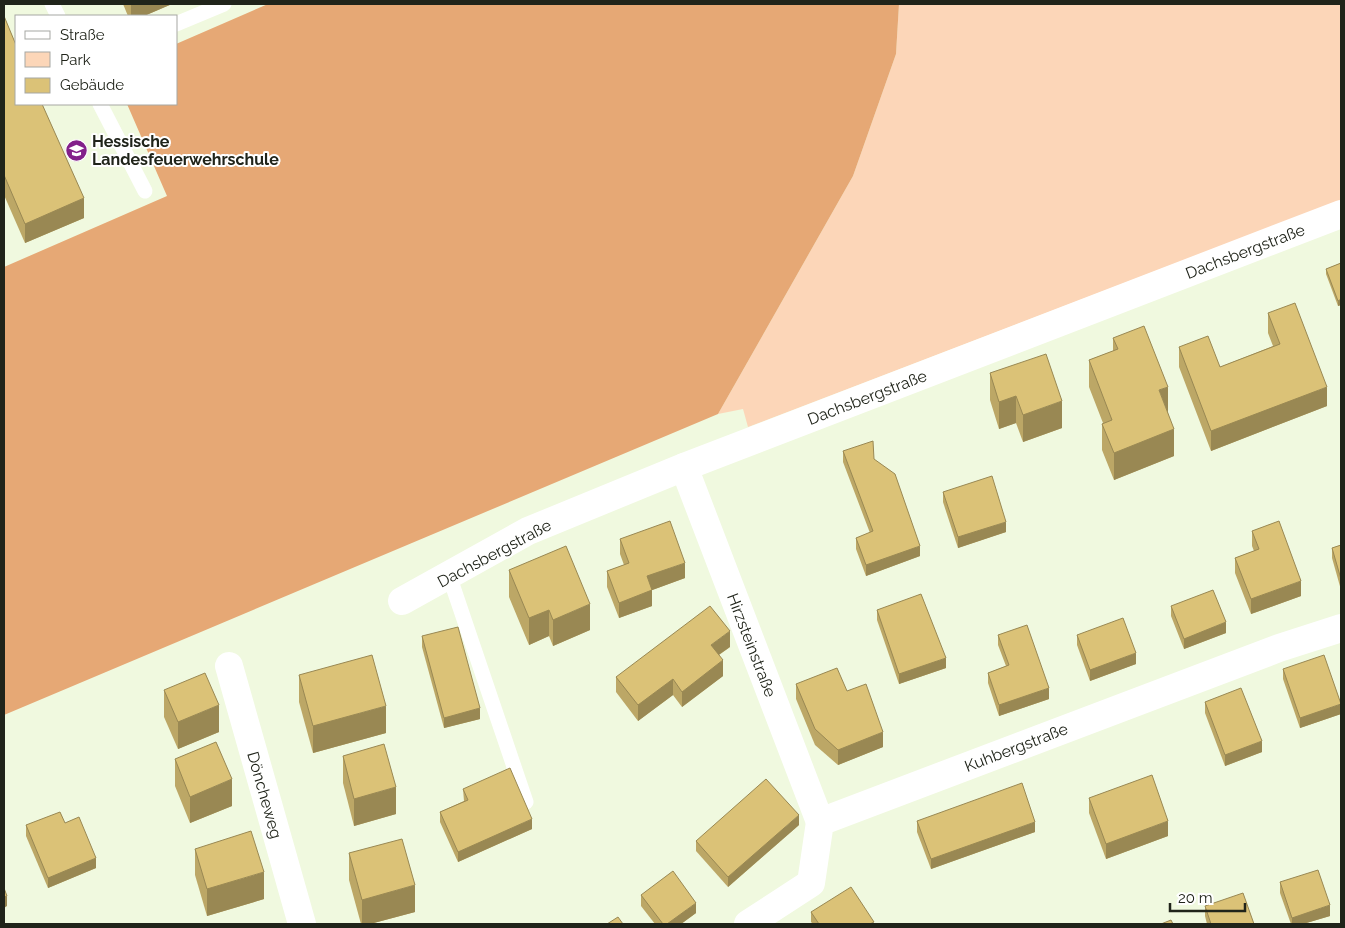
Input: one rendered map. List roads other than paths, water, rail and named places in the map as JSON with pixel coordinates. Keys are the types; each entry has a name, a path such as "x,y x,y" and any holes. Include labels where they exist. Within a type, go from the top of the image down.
{"street":[{"name":"Dachsbergstraße","path":"402,601 528,531 684,467 1341,214"},
{"name":"Hirzsteinstraße","path":"684,467 820,822"},
{"name":"Kuhbergstraße","path":"820,822 1279,648 1341,628"},
{"name":"Döncheweg","path":"229,666 302,924"},
{"path":"748,924 810,883 820,822"}],"lane":[{"path":"178,23 224,4"},
{"path":"101,105 145,191"},
{"path":"449,575 526,802"}],"place":[{"name":"Hessische Landesfeuerwehrschule","path":"76,150"}]}
